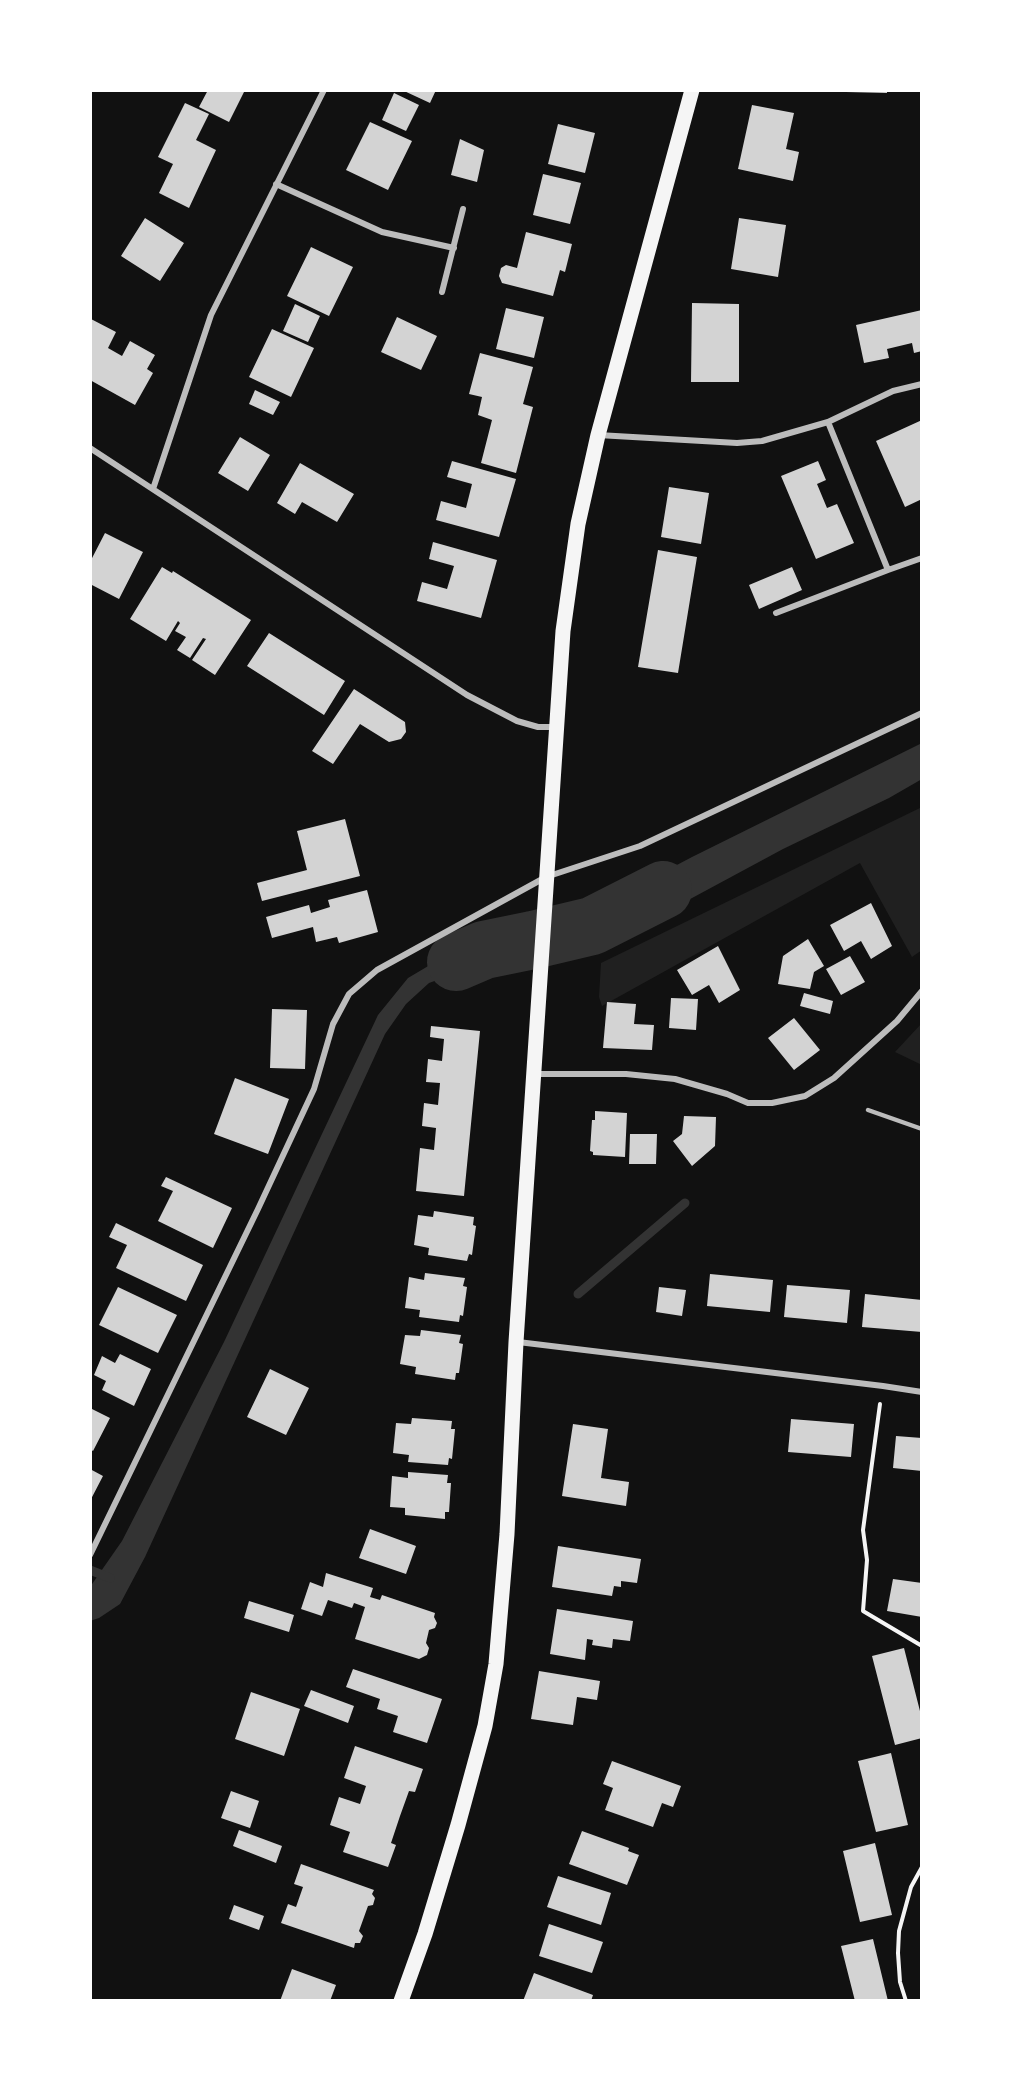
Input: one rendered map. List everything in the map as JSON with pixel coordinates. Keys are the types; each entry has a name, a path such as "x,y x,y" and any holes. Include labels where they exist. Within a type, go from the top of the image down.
{"main road":[{"path":"401,2001 425,1934 458,1825 485,1726 494,1674 507,1534 516,1342 563,631 578,524 598,435 692,90"}],"street":[{"path":"153,489 210,315 324,90"},
{"path":"276,184 382,232 454,248"},
{"path":"442,292 464,209"},
{"path":"598,435 737,443 762,441 828,422 893,392 922,384"},
{"path":"828,422 888,570"},
{"path":"90,448 467,695 517,721 538,727 558,727"},
{"path":"776,613 922,558"},
{"path":"91,1554 314,1089 333,1024 349,994 377,970 546,877 640,846 922,713"},
{"path":"533,1074 626,1074 675,1079 727,1094 748,1103 772,1103 805,1096 834,1078 897,1021 922,991"},
{"path":"516,1342 922,1392"}],"lane":[{"path":"868,1110 922,1129"}],"path":[{"path":"883,1386 863,1530 867,1560 863,1611 922,1646"},
{"path":"906,2001 900,1982 897,1953 899,1931 911,1887 922,1867"}],"shaded area":[{"path":"922,743 922,779 889,798 783,849 616,939 601,945 590,946 594,905 603,904 692,857"},
{"path":"922,807 922,950 912,957 860,863 602,1006 599,997 601,963"},
{"path":"534,925 533,957 465,970 429,983 406,1004 385,1034 145,1557 120,1604 99,1618 90,1621 90,1587 122,1541 224,1342 378,1015 408,978 467,943"},
{"path":"922,1023 922,1065 895,1052"}],"building":[{"path":"208,90 245,90 229,122 199,107"},
{"path":"402,90 436,90 430,103"},
{"path":"847,90 887,90 887,93 846,92"},
{"path":"394,93 419,105 406,131 382,120"},
{"path":"185,103 209,114 196,140 216,150 189,208 159,193 173,164 158,157"},
{"path":"752,105 794,113 786,149 799,152 793,181 738,169"},
{"path":"370,122 412,141 388,190 346,170"},
{"path":"558,124 595,133 585,173 548,164"},
{"path":"460,139 484,150 477,182 451,175"},
{"path":"543,174 581,183 570,224 533,215"},
{"path":"145,218 184,243 160,281 121,256"},
{"path":"739,218 786,225 778,277 731,269"},
{"path":"526,232 572,244 565,272 560,270 553,296 502,283 499,276 501,268 506,265 517,268"},
{"path":"311,247 353,267 329,316 287,296"},
{"path":"692,303 739,304 739,382 691,382"},
{"path":"295,304 320,316 308,342 283,331"},
{"path":"506,308 544,317 534,358 496,349"},
{"path":"922,310 922,351 914,353 912,343 887,349 889,358 864,363 856,325"},
{"path":"397,317 437,336 421,370 381,352"},
{"path":"91,319 116,332 108,348 122,356 130,341 155,355 147,369 153,373 135,405 90,380"},
{"path":"272,329 314,348 291,397 249,377"},
{"path":"480,353 533,367 523,404 533,407 516,473 481,463 492,420 478,415 482,397 469,394"},
{"path":"255,390 280,402 273,415 249,404"},
{"path":"922,420 922,499 905,507 876,441"},
{"path":"240,437 270,455 248,491 218,473"},
{"path":"452,461 516,479 499,537 436,520 441,501 466,508 472,484 447,477"},
{"path":"818,461 826,480 817,484 827,508 837,504 854,543 816,559 781,476"},
{"path":"300,463 354,494 337,522 302,502 295,514 277,503"},
{"path":"669,487 709,493 701,544 661,537"},
{"path":"105,533 143,552 119,599 90,584 90,562"},
{"path":"433,542 497,560 481,618 417,601 422,582 447,589 454,566 429,559"},
{"path":"658,550 697,557 678,673 638,667"},
{"path":"162,567 172,573 173,571 251,620 215,675 192,660 206,639 203,638 190,658 177,650 186,637 175,631 180,623 178,621 166,641 130,619"},
{"path":"792,567 802,590 759,609 749,585"},
{"path":"269,633 345,681 324,715 247,666"},
{"path":"354,689 405,722 406,732 401,739 389,742 360,724 333,764 312,751"},
{"path":"345,819 360,876 262,901 257,883 307,870 297,831"},
{"path":"367,890 378,932 339,943 337,937 316,942 313,927 272,938 266,917 309,905 311,913 330,907 328,900"},
{"path":"871,903 892,946 871,959 861,941 844,951 830,925"},
{"path":"808,939 824,966 814,972 810,989 778,984 783,956"},
{"path":"718,946 740,990 719,1003 709,985 692,995 677,970"},
{"path":"850,956 865,982 841,995 826,969"},
{"path":"804,993 833,1001 830,1014 800,1006"},
{"path":"671,998 698,999 696,1030 669,1028"},
{"path":"607,1002 636,1004 634,1024 654,1025 652,1050 603,1048"},
{"path":"272,1009 307,1010 305,1069 270,1068"},
{"path":"794,1018 820,1050 794,1070 768,1038"},
{"path":"431,1026 480,1031 464,1196 416,1191 420,1148 434,1150 436,1128 422,1126 424,1103 438,1105 440,1083 426,1082 428,1059 442,1061 444,1039 430,1037"},
{"path":"235,1078 289,1099 268,1154 214,1134"},
{"path":"595,1111 627,1113 625,1157 593,1155 590,1151 592,1120 595,1120"},
{"path":"684,1116 716,1117 715,1146 692,1166 673,1141 682,1134"},
{"path":"630,1134 657,1134 656,1164 629,1164"},
{"path":"166,1177 232,1208 213,1248 158,1221 173,1191 161,1186"},
{"path":"434,1211 474,1217 473,1225 476,1226 472,1255 469,1254 467,1261 428,1255 429,1248 414,1245 418,1215 433,1217"},
{"path":"116,1223 203,1265 186,1301 116,1268 127,1245 109,1237"},
{"path":"425,1273 465,1278 463,1286 467,1287 463,1316 460,1315 459,1322 419,1317 420,1310 405,1308 409,1277 424,1280"},
{"path":"710,1274 773,1280 770,1312 707,1306"},
{"path":"787,1285 850,1290 847,1323 784,1317"},
{"path":"118,1287 177,1315 158,1353 99,1325"},
{"path":"659,1287 686,1290 682,1316 656,1312"},
{"path":"865,1294 922,1300 922,1332 862,1327"},
{"path":"421,1330 461,1335 459,1343 463,1344 459,1373 456,1373 455,1380 415,1374 416,1367 400,1364 405,1335 420,1336"},
{"path":"120,1354 151,1369 134,1406 102,1390 106,1381 94,1375 102,1356 115,1363"},
{"path":"270,1369 309,1388 286,1435 247,1417"},
{"path":"90,1408 110,1418 93,1451 90,1449"},
{"path":"412,1418 452,1421 451,1429 455,1429 452,1459 449,1458 448,1465 408,1462 409,1455 393,1453 396,1423 411,1424"},
{"path":"791,1419 854,1424 851,1457 788,1452"},
{"path":"573,1424 608,1429 601,1478 629,1482 626,1506 562,1496"},
{"path":"896,1436 922,1438 922,1471 893,1468"},
{"path":"90,1469 103,1476 90,1501"},
{"path":"408,1472 448,1475 447,1483 451,1483 449,1512 445,1512 445,1519 405,1515 405,1508 390,1507 392,1476 408,1478"},
{"path":"370,1529 416,1546 406,1574 359,1558"},
{"path":"558,1546 641,1559 637,1583 621,1581 621,1587 614,1586 612,1596 552,1587"},
{"path":"326,1573 373,1588 370,1597 380,1600 382,1595 435,1613 437,1623 435,1628 429,1630 426,1643 429,1648 427,1655 419,1659 355,1639 365,1607 354,1603 352,1608 328,1600 322,1616 301,1609 310,1582 323,1587"},
{"path":"893,1579 922,1583 922,1617 887,1611"},
{"path":"249,1601 294,1615 289,1632 244,1618"},
{"path":"557,1609 633,1621 630,1641 613,1639 612,1648 592,1645 593,1640 587,1639 585,1660 550,1654"},
{"path":"904,1648 922,1719 922,1738 895,1745 872,1656"},
{"path":"353,1669 442,1699 427,1743 393,1732 398,1716 377,1709 380,1699 346,1687"},
{"path":"539,1671 600,1681 597,1700 577,1697 573,1725 531,1719"},
{"path":"311,1690 354,1706 348,1723 304,1706"},
{"path":"251,1692 300,1709 284,1756 235,1739"},
{"path":"355,1746 423,1769 415,1792 409,1791 400,1816 391,1843 396,1845 388,1867 343,1852 350,1832 330,1825 339,1797 360,1804 366,1786 344,1778"},
{"path":"891,1753 908,1825 876,1832 858,1761"},
{"path":"612,1761 681,1786 673,1807 662,1803 653,1827 605,1810 613,1788 603,1784"},
{"path":"231,1791 259,1801 250,1828 221,1818"},
{"path":"239,1830 282,1846 276,1863 233,1846"},
{"path":"582,1831 629,1848 628,1851 639,1855 627,1885 569,1864"},
{"path":"875,1843 892,1915 860,1922 843,1851"},
{"path":"301,1864 374,1890 373,1905 368,1906 359,1931 363,1936 360,1943 355,1943 354,1948 281,1923 288,1904 296,1907 303,1887 294,1884"},
{"path":"558,1876 611,1893 601,1925 547,1907"},
{"path":"234,1905 264,1916 259,1930 229,1919"},
{"path":"549,1924 603,1942 592,1973 539,1956"},
{"path":"873,1939 888,2001 855,2001 841,1946"},
{"path":"292,1969 336,1985 330,2001 280,2001"},
{"path":"534,1973 593,1995 591,2001 523,2001"}],"waterway":[{"path":"456,962 484,950 592,926 663,890"},
{"path":"578,1294 685,1203"},
{"path":"90,1570 110,1578"}]}
